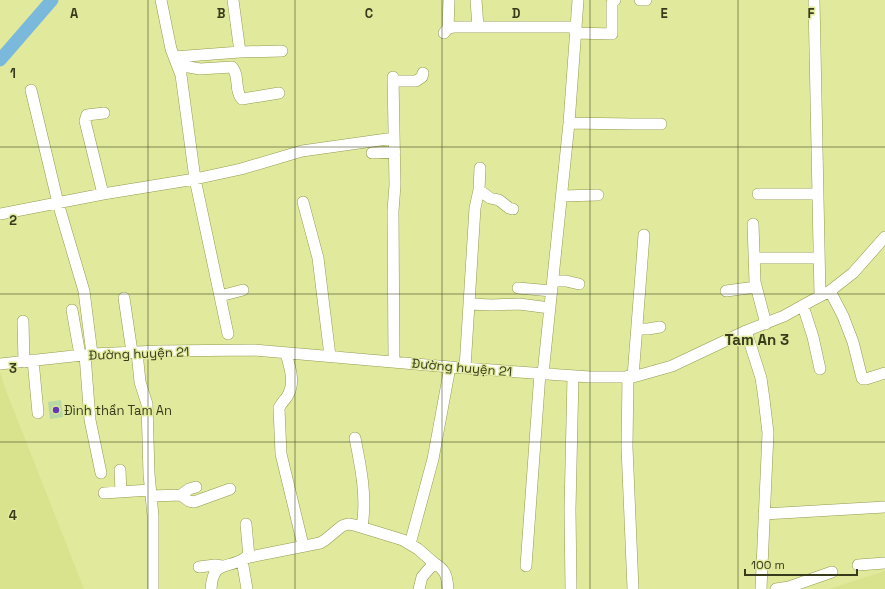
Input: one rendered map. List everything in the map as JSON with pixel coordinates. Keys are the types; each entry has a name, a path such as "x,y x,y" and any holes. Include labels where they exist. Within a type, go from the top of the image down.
{"street":[{"path":"161,0 171,49 181,75 196,179 228,334"},
{"path":"233,0 240,52"},
{"path":"449,0 446,31 478,27 575,30 612,34 612,3 615,0"},
{"path":"476,0 478,27"},
{"path":"526,566 542,373 569,123 578,0"},
{"path":"640,0 646,0"},
{"path":"814,0 819,258 825,294 843,316 853,342 862,378 866,379 885,373"},
{"path":"176,61 240,52 282,51"},
{"path":"176,61 200,70 232,68 236,75 238,93 242,99 279,93"},
{"path":"394,362 393,211 395,152 393,79 416,81 422,77 423,73"},
{"path":"31,90 58,204 84,290 90,420 100,473"},
{"path":"103,194 85,121 87,115 104,112"},
{"path":"569,123 660,124"},
{"path":"0,214 58,204 103,194 196,179 240,169 302,151 394,138"},
{"path":"372,153 395,152"},
{"path":"465,368 474,208 479,190 480,168"},
{"path":"479,190 490,198 499,200 509,208 513,209"},
{"path":"758,194 818,194"},
{"path":"562,196 598,195"},
{"path":"303,202 318,258 330,356"},
{"path":"753,224 756,287 766,324"},
{"path":"633,589 627,447 631,377 637,328 644,235"},
{"name":"Đường huyện 21","path":"0,364 86,355 134,352 254,350 573,376 631,377 672,366 746,331 766,324 825,294 854,273 885,237"},
{"path":"754,258 819,258"},
{"path":"518,288 552,286 566,281 579,284"},
{"path":"726,291 756,287"},
{"path":"220,296 243,290"},
{"path":"124,298 140,382 147,404 149,474 153,516 153,589"},
{"path":"469,304 519,304 550,308"},
{"path":"803,306 813,337 820,369"},
{"path":"72,310 86,355"},
{"path":"23,321 38,413"},
{"path":"637,328 648,329 660,327"},
{"path":"746,331 761,378 768,433 764,514 763,588"},
{"path":"286,353 292,380 289,393 281,402 279,408 281,454 303,545"},
{"path":"410,544 434,459 450,367"},
{"path":"571,589 570,509 573,376"},
{"path":"355,438 361,469 364,501 362,527"},
{"path":"120,470 121,492"},
{"path":"181,495 189,489 196,487"},
{"path":"104,493 121,492 181,495 189,501 194,502 230,489"},
{"path":"764,514 885,507"},
{"path":"246,524 245,558 247,589"},
{"path":"199,567 215,565 222,566 237,563 245,558 320,542 325,540 342,526 348,524 382,532 410,544 443,569 447,576 448,589"},
{"path":"419,589 422,577 434,563"},
{"path":"858,564 885,563"},
{"path":"212,589 213,576 222,566"},
{"path":"776,589 789,587 832,572"}],"shaded area":[{"path":"0,372 5,388 84,589 0,589"},
{"path":"885,571 885,589 829,589"}],"building":[{"name":"Đình thần Tam An","path":"61,400 63,417 50,419 48,402"}],"waterway":[{"path":"0,60 52,0"}],"place":[{"name":"Đình thần Tam An","path":"56,410"}],"district":[{"name":"Tam An 3","path":"757,340"}]}
